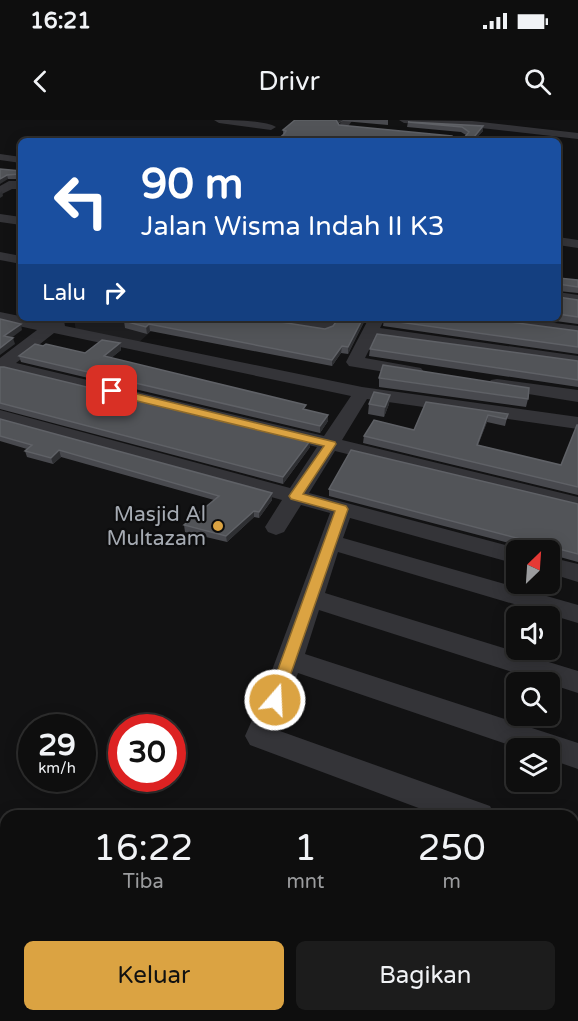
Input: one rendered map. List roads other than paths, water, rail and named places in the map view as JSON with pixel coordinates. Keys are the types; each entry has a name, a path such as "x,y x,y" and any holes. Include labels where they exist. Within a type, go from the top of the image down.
{"street":[{"path":"219,120 274,129"},
{"path":"404,120 578,135"},
{"path":"338,138 348,125"},
{"path":"489,138 496,127"},
{"path":"0,157 18,160"},
{"path":"0,218 18,221"},
{"path":"561,232 578,235"},
{"path":"561,241 578,244"},
{"path":"0,256 18,259"},
{"path":"561,297 578,300"},
{"path":"0,317 18,320"},
{"path":"21,321 362,393 578,423"},
{"path":"299,321 328,323"},
{"path":"502,321 578,331"},
{"path":"428,374 358,364 355,361 373,325 578,361"},
{"path":"1,365 47,326"},
{"path":"1,365 578,504"},
{"path":"474,381 578,396"},
{"path":"276,527 362,393"},
{"path":"0,416 506,553"},
{"path":"342,509 260,736 463,810"},
{"path":"330,542 578,615"},
{"path":"560,568 578,573"},
{"path":"311,598 578,682"},
{"path":"289,659 578,756"}],"place":[{"name":"Masjid Al Multazam","path":"218,526"}]}
